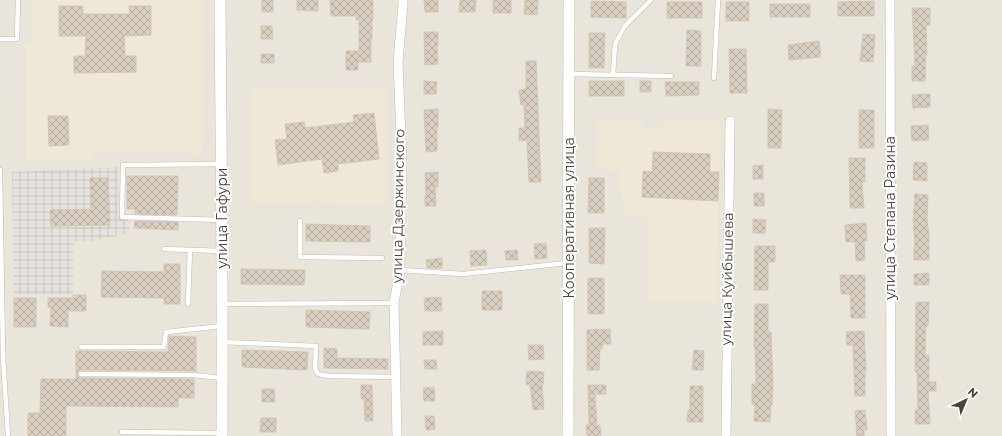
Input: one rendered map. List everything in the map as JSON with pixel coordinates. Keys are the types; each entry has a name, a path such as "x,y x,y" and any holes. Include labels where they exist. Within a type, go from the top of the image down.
{"street":[{"name":"улица Гафури","path":"220,0 223,304 222,434"},
{"name":"улица Дзержинского","path":"398,436 394,303 400,270 402,162 398,62 404,4 403,0"},
{"name":"Кооперативная улица","path":"568,436 569,0"},
{"name":"улица Степана Разина","path":"890,0 891,436"},
{"name":"улица Куйбышева","path":"726,436 730,121"}],"lane":[{"path":"0,39 17,38 18,0"},
{"path":"613,75 615,44 625,26 650,0"},
{"path":"714,78 718,0"},
{"path":"569,74 671,76"},
{"path":"221,164 122,165 122,217 222,220"},
{"path":"0,170 3,404 8,436"},
{"path":"300,221 300,257 382,258"},
{"path":"164,249 222,251"},
{"path":"188,304 190,250"},
{"path":"400,270 463,274 569,263"},
{"path":"223,304 394,303"},
{"path":"81,347 164,347 166,332 222,326"},
{"path":"222,342 316,346 315,368 318,374 329,376 396,378"},
{"path":"81,374 193,375 222,378"},
{"path":"122,432 222,434"}],"shaded area":[{"path":"0,0 1002,0 1002,436 0,436"},
{"path":"33,0 203,0 202,154 192,156 189,152 93,152 94,160 26,161 25,44 33,42"},
{"path":"251,87 387,88 386,204 250,202"},
{"path":"598,120 643,121 643,129 663,129 663,120 720,121 717,302 647,301 648,216 623,216 623,193 619,192 619,170 597,169"},
{"path":"119,167 118,215 122,220 129,220 129,234 117,234 115,237 103,237 99,241 73,241 73,295 14,295 12,172"}],"building":[{"path":"262,0 273,0 273,12 262,12"},
{"path":"297,0 318,0 318,11 297,10"},
{"path":"330,0 373,0 371,62 358,62 358,70 346,70 346,51 359,51 359,20 356,20 356,16 331,16"},
{"path":"424,0 438,0 438,12 425,12"},
{"path":"460,0 476,0 475,12 459,12"},
{"path":"493,0 511,0 511,13 493,13"},
{"path":"525,0 538,0 537,15 524,14"},
{"path":"591,1 626,2 626,18 591,17"},
{"path":"874,1 874,16 838,16 838,2"},
{"path":"667,2 702,2 702,18 667,18"},
{"path":"726,2 749,2 749,21 726,21"},
{"path":"770,4 810,4 810,17 770,17"},
{"path":"59,6 83,6 83,14 130,14 129,6 151,6 151,35 124,36 125,56 136,56 136,72 74,73 74,56 85,56 86,36 59,36"},
{"path":"912,8 930,8 930,25 926,25 927,55 925,81 912,81 912,66 915,66"},
{"path":"261,26 272,26 273,39 261,39"},
{"path":"687,30 701,31 701,66 686,66"},
{"path":"424,32 438,32 438,64 425,65"},
{"path":"589,33 605,33 604,68 589,68"},
{"path":"863,34 875,35 873,62 860,61"},
{"path":"819,41 821,57 789,60 788,45"},
{"path":"729,49 746,49 747,93 730,93"},
{"path":"261,54 274,54 274,63 261,63"},
{"path":"526,61 536,61 541,182 529,182 527,140 519,141 519,128 525,128 524,105 521,105 519,90 526,89"},
{"path":"424,81 437,82 436,94 424,94"},
{"path":"589,81 624,81 624,96 589,96"},
{"path":"640,81 651,81 651,92 640,92"},
{"path":"665,82 699,82 699,95 666,96"},
{"path":"930,94 930,107 913,108 912,95"},
{"path":"438,109 437,151 426,152 424,110"},
{"path":"768,109 782,110 781,148 768,148"},
{"path":"859,110 874,110 874,148 859,148"},
{"path":"374,113 379,159 338,164 338,171 324,173 322,159 278,165 275,140 287,139 285,124 304,122 305,128 354,122 353,115"},
{"path":"48,116 68,116 69,145 49,146"},
{"path":"928,125 929,140 912,141 911,126"},
{"path":"653,152 710,154 710,172 719,172 718,201 642,197 643,171 652,172"},
{"path":"849,158 865,158 865,182 862,182 864,208 850,208"},
{"path":"914,162 927,163 927,181 913,180"},
{"path":"763,165 763,179 753,179 753,166"},
{"path":"438,172 438,187 435,187 436,206 425,206 425,173"},
{"path":"127,176 178,176 177,215 135,214 135,209 127,209"},
{"path":"90,178 108,178 110,225 51,226 50,210 91,209"},
{"path":"589,178 604,178 604,213 588,213"},
{"path":"754,193 764,193 764,206 754,206"},
{"path":"915,194 928,195 927,219 929,235 929,260 914,260 915,247 913,220"},
{"path":"753,219 766,220 765,233 753,233"},
{"path":"135,221 178,222 178,230 134,228"},
{"path":"866,223 867,241 864,241 865,260 856,261 855,242 846,242 845,225"},
{"path":"306,224 370,226 370,242 306,241"},
{"path":"589,228 605,228 604,264 589,263"},
{"path":"546,243 547,258 535,259 534,244"},
{"path":"755,246 775,246 775,262 768,262 768,290 754,290"},
{"path":"486,250 487,265 471,266 470,251"},
{"path":"517,250 518,260 506,260 505,251"},
{"path":"442,258 442,268 427,268 426,260"},
{"path":"164,264 180,264 180,304 164,304 164,298 101,297 102,271 164,272"},
{"path":"241,269 305,270 304,285 241,284"},
{"path":"929,273 929,285 914,285 914,274"},
{"path":"840,275 865,275 865,318 851,318 850,294 841,294"},
{"path":"588,278 604,278 604,314 588,314"},
{"path":"482,291 502,291 502,310 482,310"},
{"path":"73,295 86,295 86,311 68,311 68,327 50,326 51,307 48,307 48,298 73,298"},
{"path":"441,297 442,311 425,311 424,298"},
{"path":"14,298 36,298 36,327 14,327"},
{"path":"916,302 929,302 925,355 929,355 929,382 936,382 936,391 928,391 930,424 915,424 915,410 918,410 917,372 915,372"},
{"path":"755,304 768,304 768,332 771,332 773,384 770,422 754,421 755,405 752,405 752,384 756,384 754,347"},
{"path":"306,310 370,312 369,329 306,327"},
{"path":"610,329 611,344 603,344 602,349 600,349 599,370 587,370 587,330"},
{"path":"443,331 443,345 423,345 423,332"},
{"path":"864,331 866,370 865,396 855,396 853,345 847,345 846,332"},
{"path":"169,336 196,337 196,371 81,370 78,372 78,375 81,378 194,379 194,398 178,398 178,407 66,406 66,436 28,436 28,413 40,413 41,379 76,379 76,351 168,352"},
{"path":"528,345 543,345 544,359 529,360"},
{"path":"324,348 337,349 337,358 388,359 388,369 324,368"},
{"path":"242,350 308,352 307,370 242,367"},
{"path":"694,350 704,351 703,370 692,370"},
{"path":"424,360 436,360 437,369 425,369"},
{"path":"527,371 544,372 542,385 544,409 533,410 530,385 526,384"},
{"path":"361,385 372,385 373,421 365,421 364,399 361,399"},
{"path":"588,385 606,385 606,394 595,394 597,425 600,425 601,436 587,436 586,425 589,425"},
{"path":"690,386 703,386 703,422 687,422 688,410 690,410"},
{"path":"434,387 435,401 424,401 423,388"},
{"path":"262,389 274,389 275,402 262,402"},
{"path":"865,410 867,430 864,430 864,436 857,436 855,411"},
{"path":"425,416 434,416 435,429 426,430"},
{"path":"261,418 276,418 276,432 260,432"}]}
